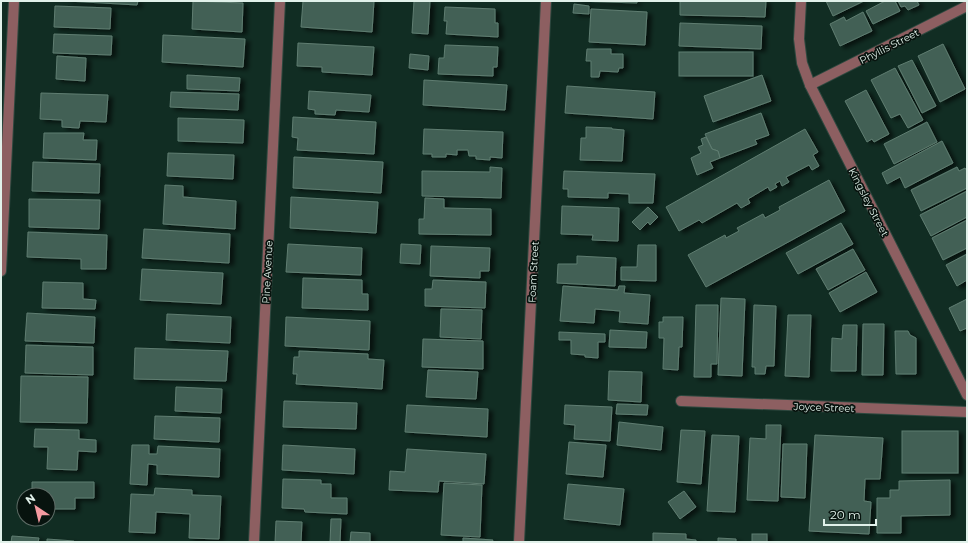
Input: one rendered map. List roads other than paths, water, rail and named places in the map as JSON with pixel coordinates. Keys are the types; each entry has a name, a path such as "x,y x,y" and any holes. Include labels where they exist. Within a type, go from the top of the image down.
{"street":[{"path":"1,271 14,1"},
{"name":"Pine Avenue","path":"254,542 280,1"},
{"name":"Foam Street","path":"519,542 546,1"},
{"name":"Kingsley Street","path":"801,1 799,39 802,63 810,85 967,395"},
{"name":"Phyllis Street","path":"810,85 967,6"},
{"name":"Joyce Street","path":"682,401 967,412"}]}
